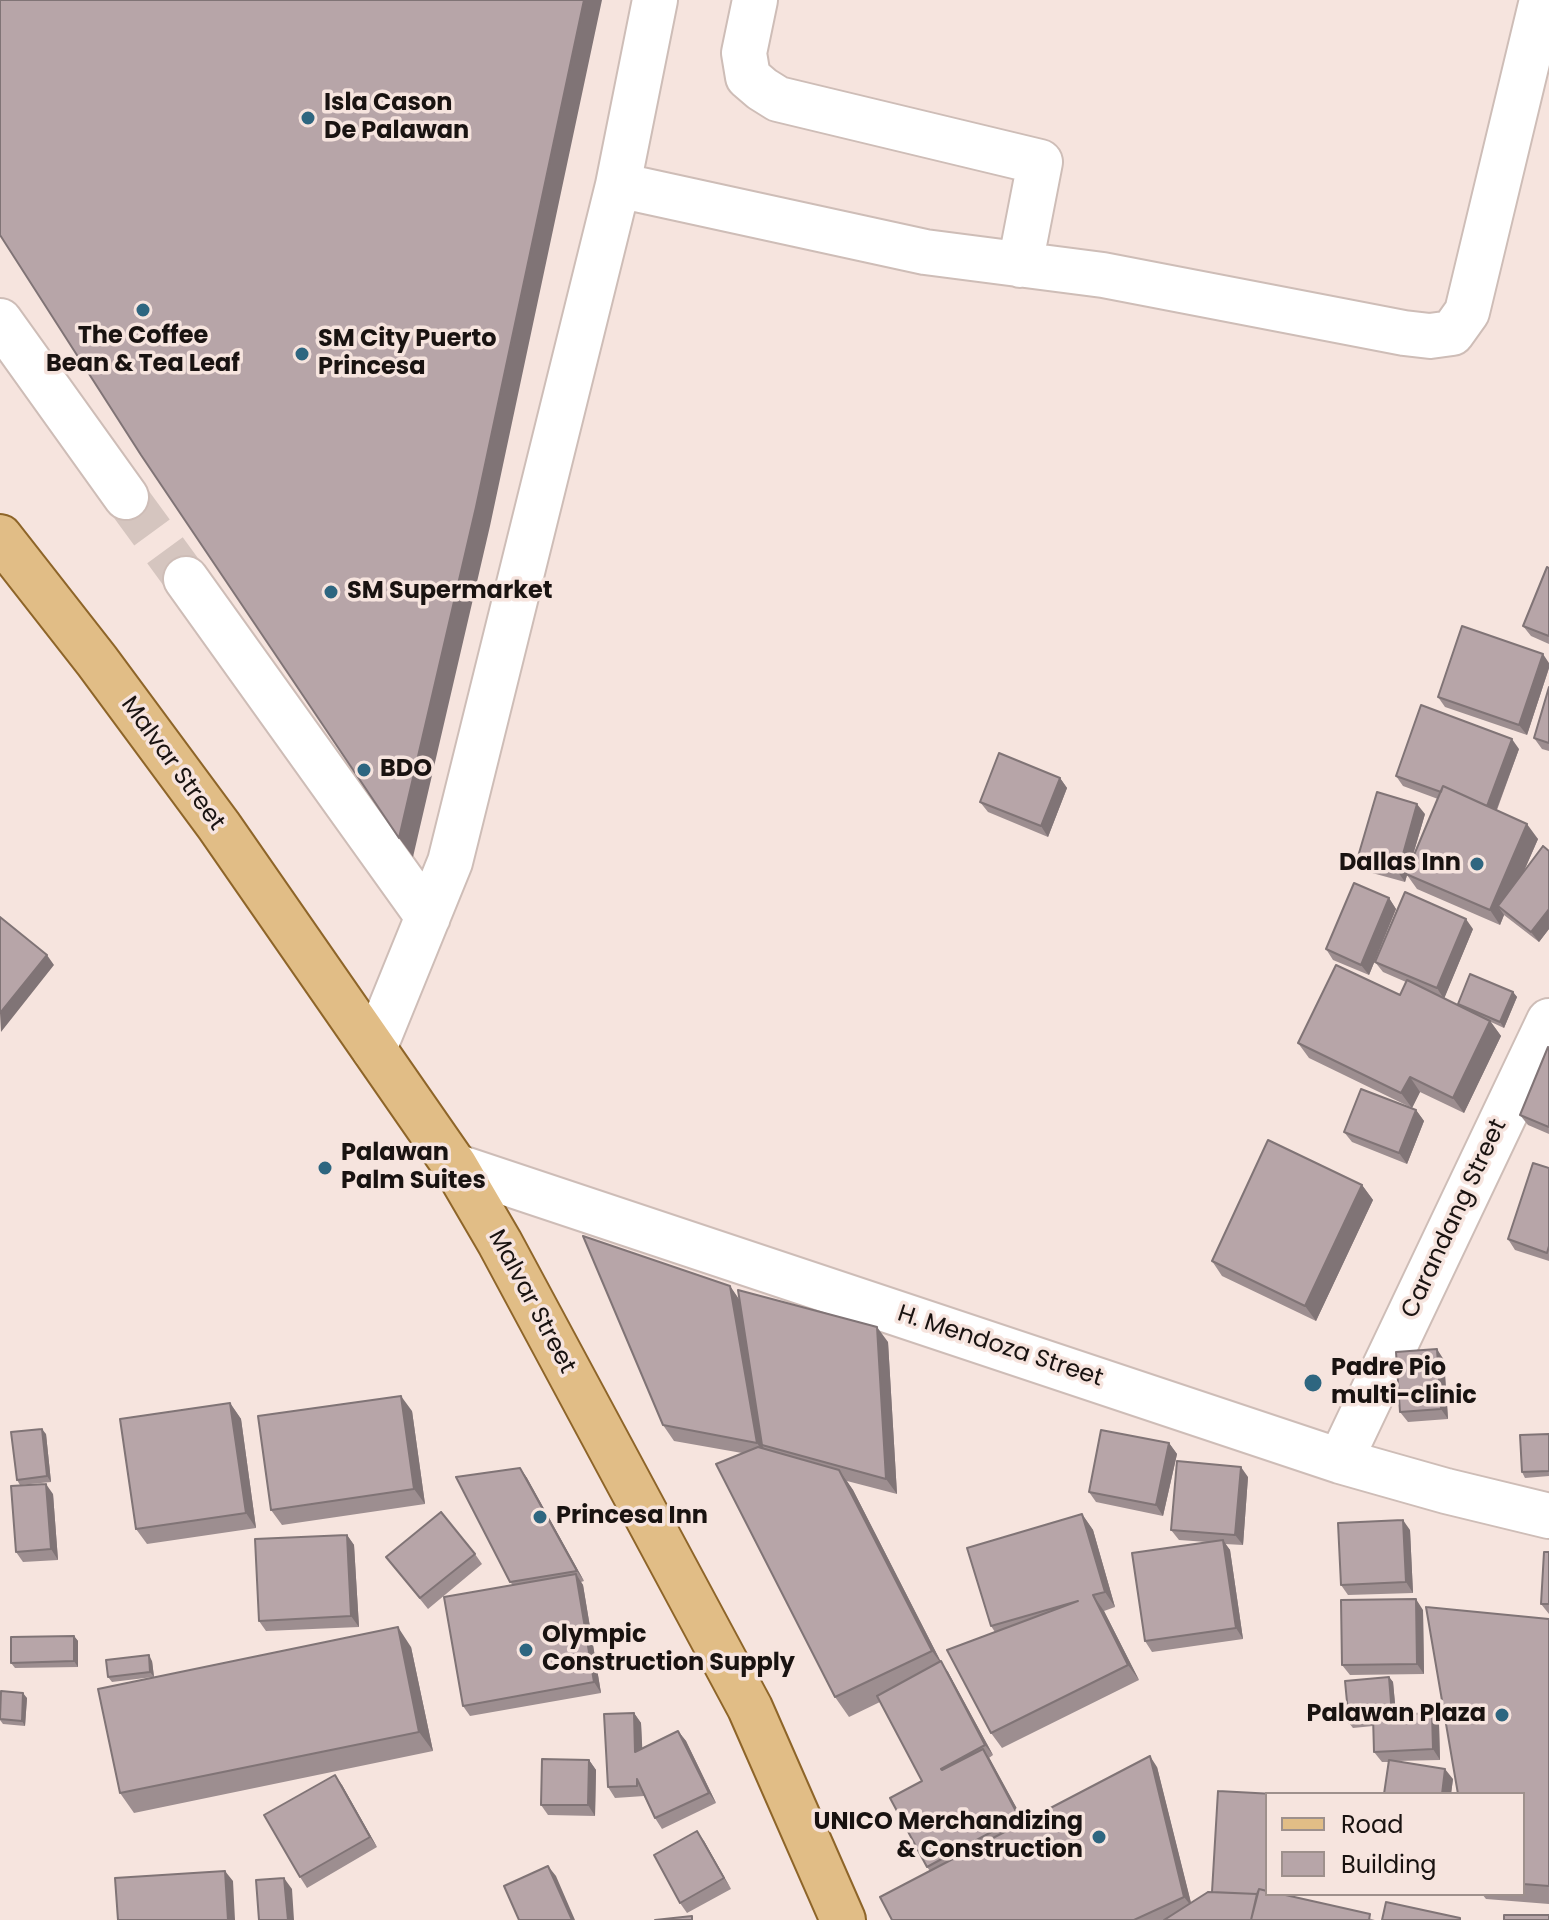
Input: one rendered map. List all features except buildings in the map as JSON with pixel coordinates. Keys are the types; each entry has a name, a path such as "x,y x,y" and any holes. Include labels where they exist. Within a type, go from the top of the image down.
{"main road":[{"name":"Malvar Street","path":"0,537 97,661 219,826 455,1166 500,1243 750,1708 843,1920"}],"street":[{"path":"374,1049 450,862 618,185 655,0"},
{"path":"755,0 744,53 748,77 778,99 1040,162 1020,265"},
{"path":"618,185 925,252 1103,275 1404,333 1430,336 1452,333 1467,312 1542,0"},
{"path":"0,321 126,497"},
{"path":"186,579 428,917"},
{"name":"Carandang Street","path":"1340,1461 1549,1021"},
{"name":"H. Mendoza Street","path":"455,1166 1340,1461 1549,1516"}],"tunnel":[{"path":"126,497 186,579"}],"place":[{"name":"Isla Cason De Palawan","path":"308,118"},
{"name":"The Coffee Bean & Tea Leaf","path":"143,310"},
{"name":"SM City Puerto Princesa","path":"302,354"},
{"name":"SM Supermarket","path":"331,592"},
{"name":"BDO","path":"364,770"},
{"name":"Dallas Inn","path":"1477,864"},
{"name":"Palawan Palm Suites","path":"325,1168"},
{"name":"Padre Pio multi-clinic","path":"1313,1383"},
{"name":"Princesa Inn","path":"540,1517"},
{"name":"Olympic Construction Supply","path":"526,1650"},
{"name":"Palawan Plaza","path":"1502,1715"},
{"name":"UNICO Merchandizing & Construction","path":"1099,1837"}]}
